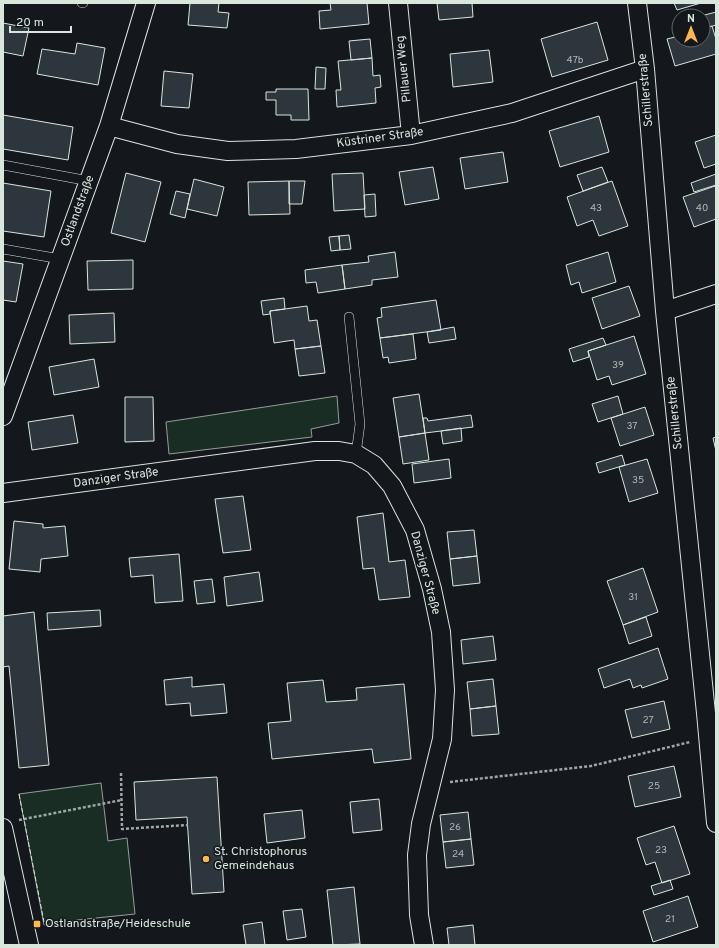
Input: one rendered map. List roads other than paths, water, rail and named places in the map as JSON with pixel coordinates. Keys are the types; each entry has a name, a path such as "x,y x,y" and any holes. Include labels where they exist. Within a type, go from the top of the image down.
{"street":[{"name":"Ostlandstraße","path":"3,416 89,181 108,126 146,3"},
{"name":"Pillauer Weg","path":"398,3 411,135"},
{"name":"Schillerstraße","path":"637,3 645,69 665,310 711,711 708,738 716,823"},
{"name":"Küstriner Straße","path":"108,126 177,144 228,151 296,149 411,135 512,113 645,69"},
{"path":"665,310 716,294"},
{"name":"Danziger Straße","path":"3,493 315,451 339,451 356,454 374,465 392,486 415,530 432,589 441,632 445,690 442,739 421,824 417,855 419,916 424,945"},
{"path":"10,824 29,945"}],"lane":[{"path":"3,165 89,181"},
{"path":"3,249 60,259"},
{"path":"349,317 360,424 356,454"}],"place":[{"name":"St. Christophorus Gemeindehaus","path":"206,859"},
{"name":"Ostlandstraße/Heideschule","path":"37,924"}]}
